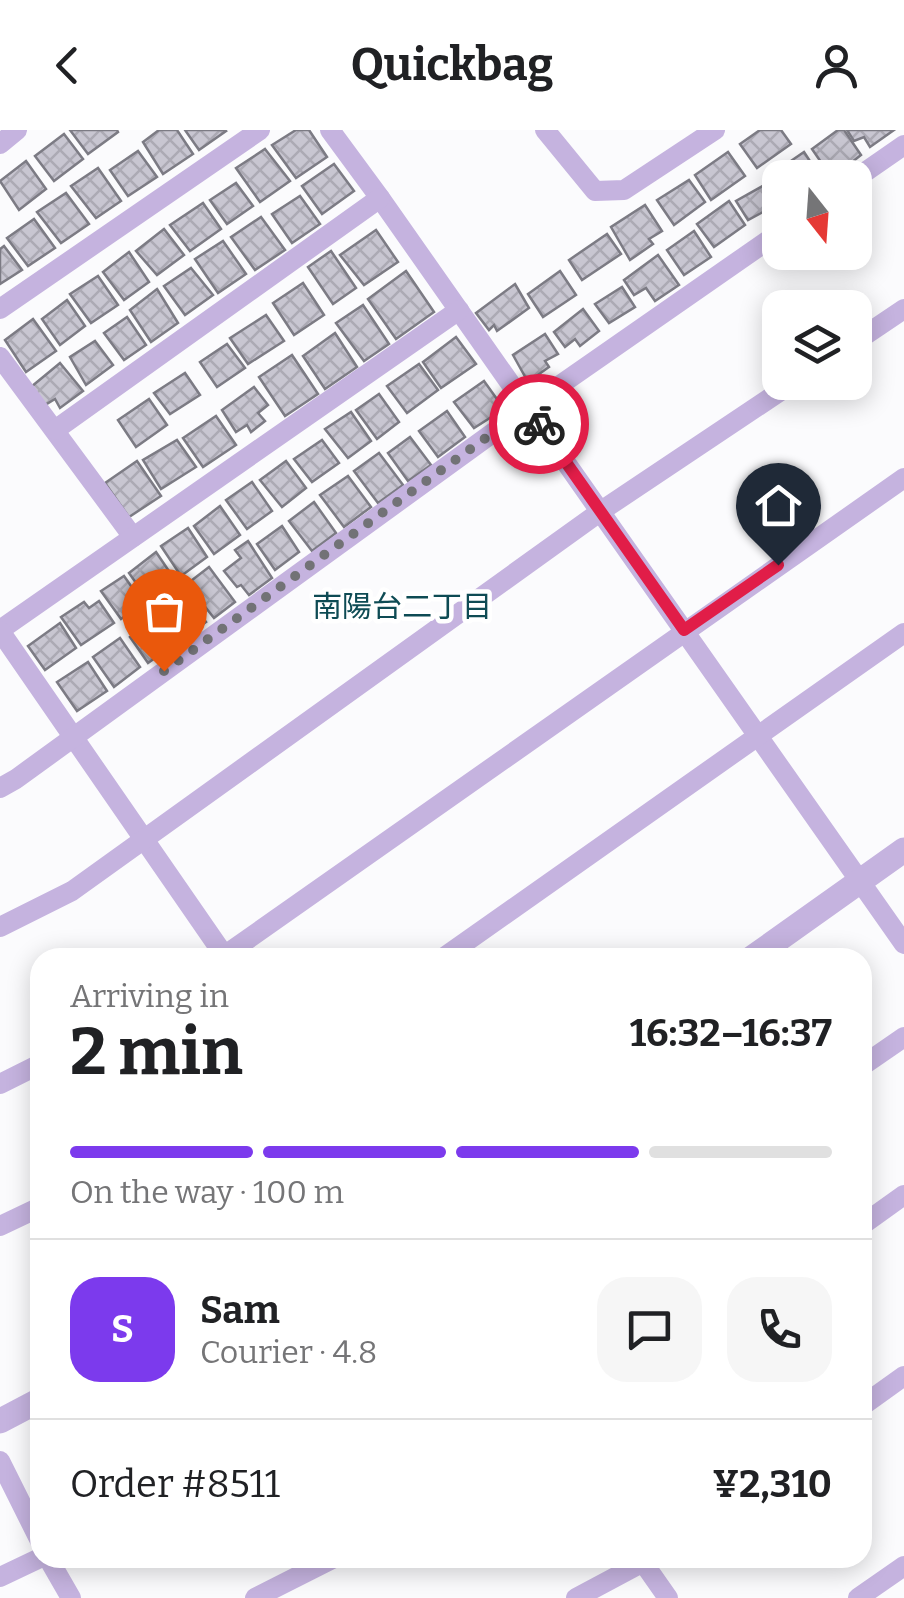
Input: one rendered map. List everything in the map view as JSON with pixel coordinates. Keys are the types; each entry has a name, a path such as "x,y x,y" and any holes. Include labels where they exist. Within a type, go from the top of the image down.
{"street":[{"path":"0,144 17,130"},
{"path":"0,308 260,130"},
{"path":"330,130 904,944"},
{"path":"544,130 596,190 624,190 716,130"},
{"path":"872,168 904,146"},
{"path":"56,430 380,198"},
{"path":"0,788 527,408 762,245"},
{"path":"872,331 904,309"},
{"path":"218,948 0,631 458,310"},
{"path":"0,356 133,536"},
{"path":"0,927 72,891 600,512 767,400"},
{"path":"237,948 904,478"},
{"path":"457,948 904,633"},
{"path":"766,948 904,850"},
{"path":"872,1059 904,1037"},
{"path":"0,1084 30,1069"},
{"path":"872,1218 904,1195"},
{"path":"0,1226 30,1212"},
{"path":"872,1399 904,1376"},
{"path":"0,1421 30,1405"},
{"path":"0,1461 30,1521"},
{"path":"0,1577 30,1563"},
{"path":"858,1598 904,1566"},
{"path":"54,1568 70,1598"},
{"path":"255,1598 314,1568"},
{"path":"576,1598 629,1568"},
{"path":"650,1568 668,1598"}],"building":[{"path":"70,130 117,130 118,132 88,154"},
{"path":"159,130 177,130 193,154 163,174 143,142"},
{"path":"185,130 225,130 226,131 199,150"},
{"path":"296,130 309,130 327,157 296,178 272,145"},
{"path":"760,130 781,130 791,144 768,160 762,160 757,168 740,144"},
{"path":"838,130 844,130 861,155 855,160 820,160 812,149"},
{"path":"847,130 894,130 870,147 864,137 854,141"},
{"path":"64,134 83,159 54,181 35,156"},
{"path":"265,149 290,181 260,202 236,168"},
{"path":"138,151 157,177 128,196 110,170"},
{"path":"728,152 745,176 711,200 695,175"},
{"path":"804,152 809,160 792,160"},
{"path":"26,161 46,189 19,210 0,181"},
{"path":"334,164 354,191 322,214 302,186"},
{"path":"98,168 121,201 96,218 71,186"},
{"path":"689,180 705,202 674,225 657,200"},
{"path":"236,183 253,206 227,224 210,200"},
{"path":"762,186 762,213 748,220 736,201"},
{"path":"66,193 89,224 61,243 37,212"},
{"path":"300,196 320,224 292,243 272,214"},
{"path":"729,201 745,225 714,247 697,224"},
{"path":"203,203 221,229 190,251 170,225"},
{"path":"645,205 662,231 649,239 653,244 630,260 611,227"},
{"path":"261,217 285,250 255,270 231,237"},
{"path":"34,219 55,248 28,266 7,238"},
{"path":"164,229 184,255 157,275 136,251"},
{"path":"376,230 398,262 364,285 340,255"},
{"path":"694,231 711,257 684,275 667,250"},
{"path":"607,234 621,254 582,280 569,260"},
{"path":"223,241 246,274 218,293 195,259"},
{"path":"4,246 22,270 0,284 0,249"},
{"path":"331,251 356,288 333,304 308,267"},
{"path":"129,252 149,282 124,300 103,272"},
{"path":"658,255 679,285 655,301 646,288 634,295 624,280"},
{"path":"191,268 213,295 185,315 164,286"},
{"path":"406,271 434,312 396,339 368,299"},
{"path":"560,271 576,295 543,317 528,294"},
{"path":"98,276 118,305 91,323 70,294"},
{"path":"303,283 324,315 294,335 273,303"},
{"path":"515,284 529,308 497,331 494,325 489,330 476,313"},
{"path":"622,287 635,307 609,323 595,304"},
{"path":"157,289 178,323 151,342 130,310"},
{"path":"67,300 85,326 60,345 42,319"},
{"path":"363,305 389,344 364,361 336,323"},
{"path":"583,309 599,331 580,346 575,339 565,347 554,332"},
{"path":"266,315 284,341 248,364 230,338"},
{"path":"127,317 146,345 124,360 104,333"},
{"path":"33,319 56,351 26,372 5,340"},
{"path":"335,333 357,367 325,389 303,356"},
{"path":"545,334 558,354 545,361 549,367 528,382 513,355"},
{"path":"456,337 476,364 441,388 423,362"},
{"path":"95,341 113,365 86,385 70,357"},
{"path":"227,344 245,368 217,387 200,362"},
{"path":"292,355 318,394 285,416 259,377"},
{"path":"60,363 83,391 60,408 55,399 45,405 31,387"},
{"path":"419,364 438,390 407,413 387,386"},
{"path":"185,373 200,395 170,414 154,393"},
{"path":"484,381 504,409 474,428 454,402"},
{"path":"254,387 268,405 258,413 265,421 251,432 247,425 236,432 222,410"},
{"path":"379,394 399,422 377,439 356,410"},
{"path":"149,399 167,425 136,447 118,420"},
{"path":"447,411 465,437 438,457 419,431"},
{"path":"351,412 371,441 348,458 325,429"},
{"path":"216,416 236,445 203,467 183,438"},
{"path":"410,437 431,465 408,481 388,453"},
{"path":"177,440 196,467 161,489 143,460"},
{"path":"322,440 339,463 312,482 294,459"},
{"path":"379,453 403,485 378,503 354,471"},
{"path":"137,461 161,496 129,517 105,483"},
{"path":"286,461 306,488 282,507 260,480"},
{"path":"348,476 371,507 344,527 320,495"},
{"path":"252,482 272,511 247,529 226,500"},
{"path":"314,502 336,533 312,551 289,521"},
{"path":"220,506 240,535 214,554 194,526"},
{"path":"282,526 299,552 275,570 257,544"},
{"path":"188,528 207,557 181,576 161,546"},
{"path":"248,541 272,578 249,595 224,571 241,558 235,550"},
{"path":"156,552 175,580 148,600 129,573"},
{"path":"209,567 235,602 214,618 187,584"},
{"path":"124,576 143,603 121,619 101,591"},
{"path":"186,595 206,622 178,642 158,616"},
{"path":"99,601 114,623 81,645 61,617 84,602 89,608"},
{"path":"154,620 172,646 148,663 130,637"},
{"path":"60,623 76,648 45,670 28,646"},
{"path":"120,638 140,667 114,687 93,657"},
{"path":"88,662 107,691 77,711 57,682"}],"way so far":[{"path":"164,671 527,408 539,424"}],"district":[{"name":"南陽台二丁目","path":"402,607"}],"route":[{"path":"539,424 684,630 778,565"}]}
